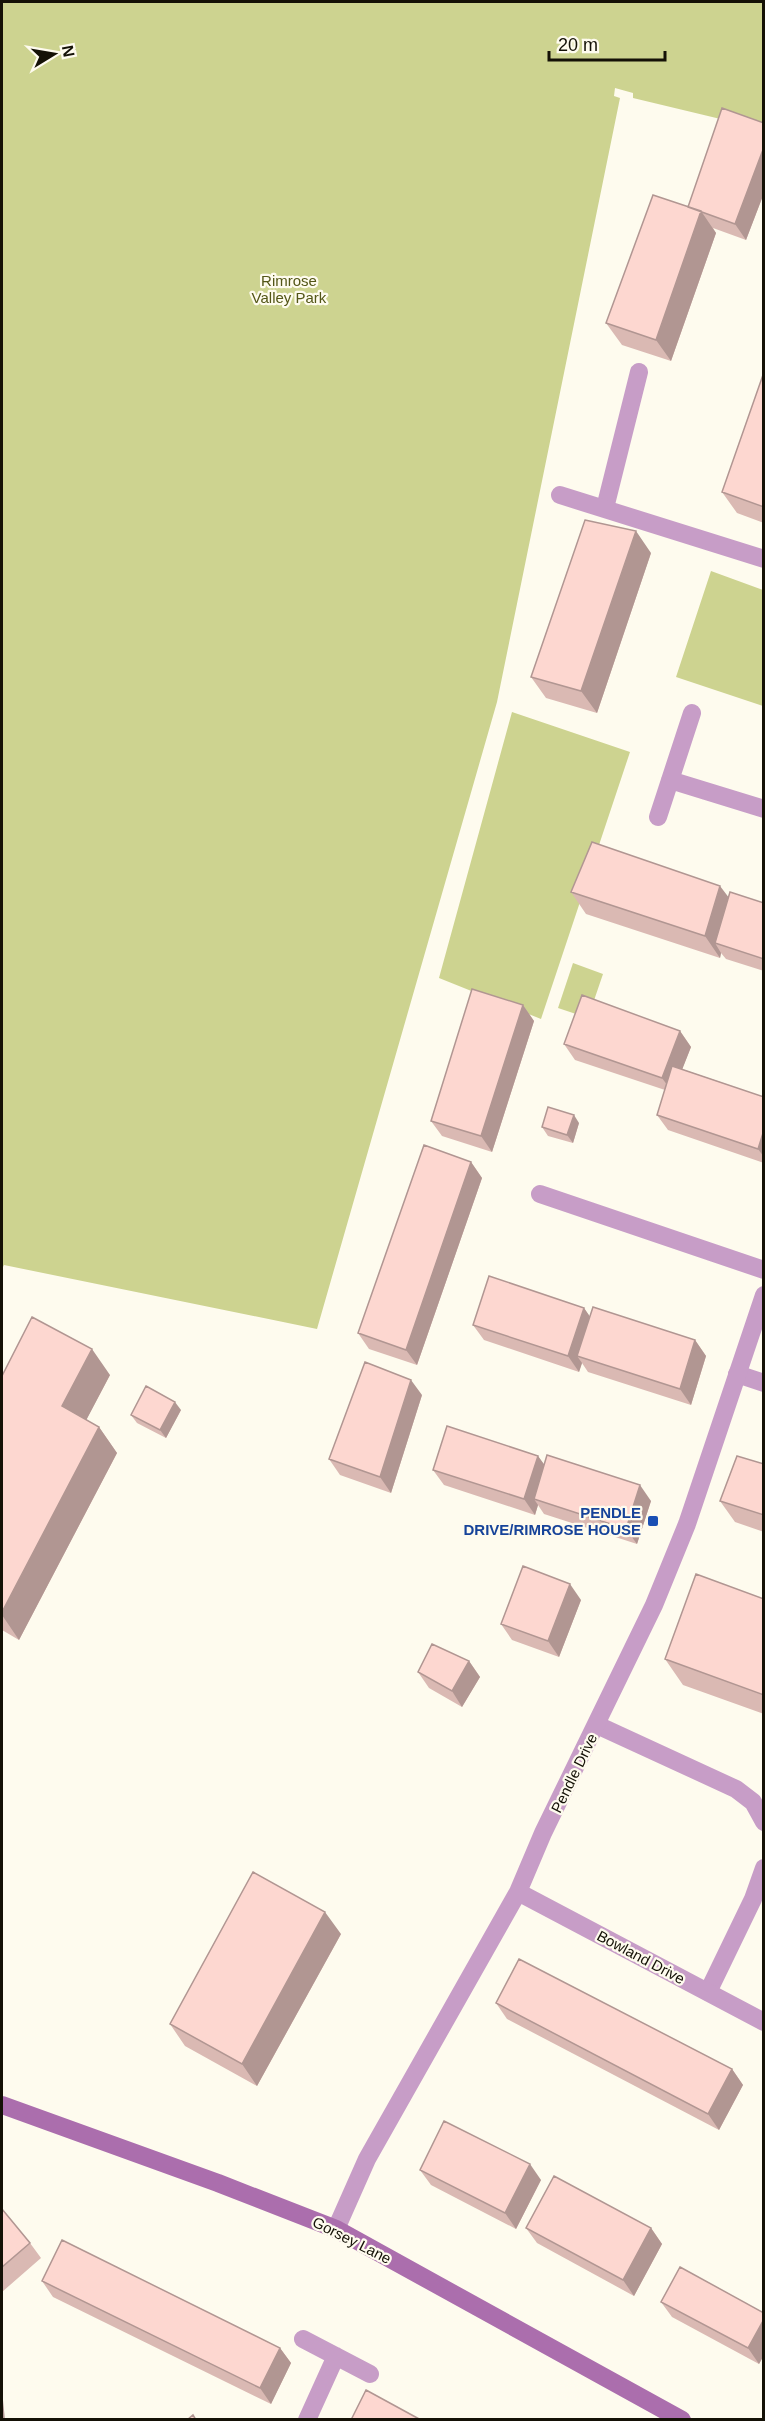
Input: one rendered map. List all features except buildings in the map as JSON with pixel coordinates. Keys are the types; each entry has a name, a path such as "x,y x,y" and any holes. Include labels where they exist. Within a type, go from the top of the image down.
{"main road":[{"name":"Gorsey Lane","path":"2,2105 336,2229 682,2420"}],"street":[{"path":"605,508 639,372"},
{"path":"560,495 764,559"},
{"path":"658,817 692,713"},
{"path":"670,780 764,809"},
{"path":"540,1194 764,1270"},
{"name":"Pendle Drive","path":"336,2229 367,2159 518,1892 543,1833 597,1725 678,1551 764,1295"},
{"path":"737,1374 764,1383"},
{"path":"597,1725 736,1789 753,1802 764,1822"},
{"path":"708,1992 753,1899 764,1868"},
{"name":"Bowland Drive","path":"518,1892 764,2022"},
{"path":"303,2339 370,2373"},
{"path":"307,2420 336,2356"}],"green space":[{"name":"Rimrose Valley Park","path":"2,2 763,2 763,133 733,122 633,98 633,93 615,88 614,96 620,98 497,702 317,1329 4,1265 2,1269"},
{"path":"711,571 763,590 763,706 676,677"},
{"path":"512,712 630,752 541,1019 439,978"},
{"path":"573,963 603,974 588,1018 558,1008"}],"place":[{"name":"PENDLE DRIVE/RIMROSE HOUSE","path":"653,1521"}]}
